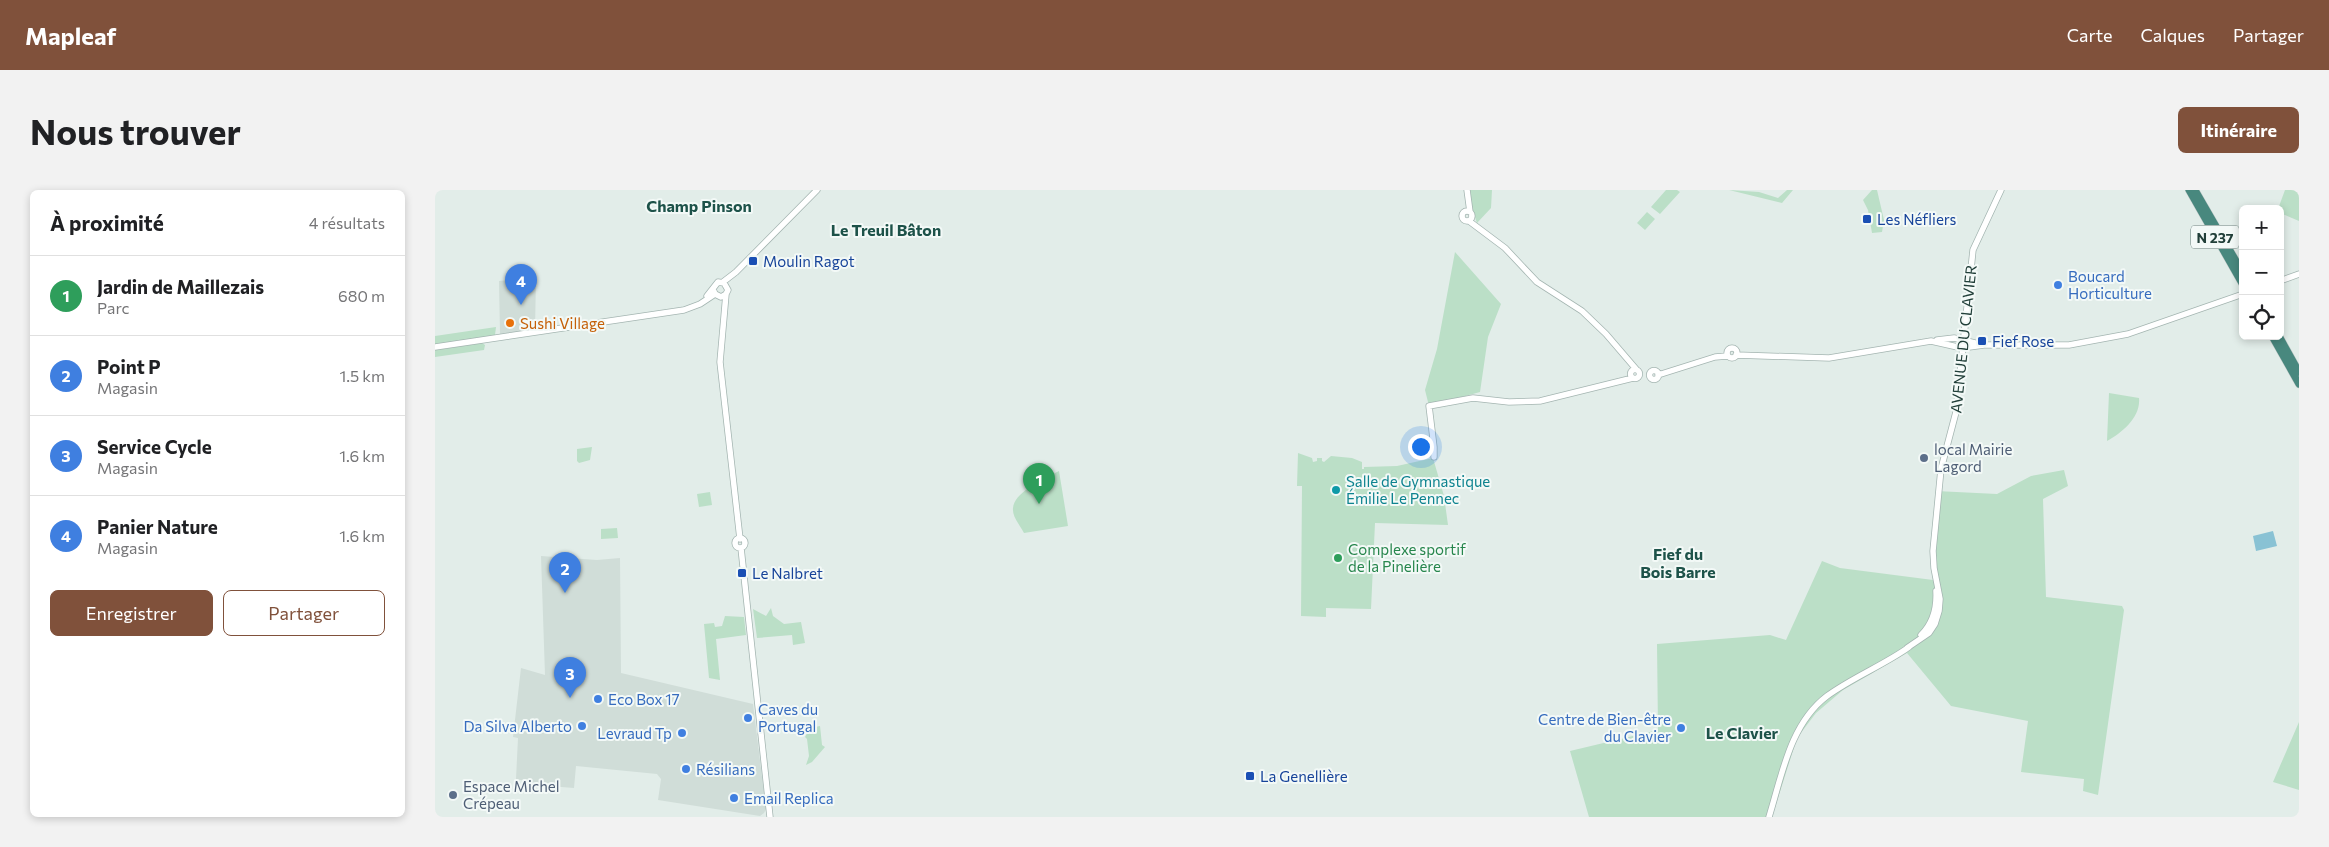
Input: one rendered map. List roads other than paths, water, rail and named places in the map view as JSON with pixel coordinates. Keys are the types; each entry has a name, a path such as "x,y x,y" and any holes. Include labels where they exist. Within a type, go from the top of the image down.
{"highway":[{"name":"N 237","path":"2189,190 2239,279"},
{"name":"N 237","path":"2195,190 2239,266"},
{"path":"2274,340 2299,384"},
{"path":"2281,340 2299,372"}],"street":[{"path":"724,317 716,293 716,283 723,282 736,272 817,190"},
{"path":"1467,190 1469,216 1479,228 1505,248 1537,282 1582,311 1606,334 1629,362 1634,375"},
{"name":"AVENUE DU CLAVIER","path":"1907,648 1925,632 1936,608 1933,551 1941,469 1956,412 1973,250 2001,190"},
{"path":"736,272 727,291 720,362 740,538 735,544 741,548 770,817"},
{"path":"2284,280 2299,274"},
{"path":"723,282 727,291"},
{"path":"435,347 684,310 716,293 727,291"},
{"path":"1931,341 1962,348 1984,345 2049,346 2097,340 2127,334 2240,295"},
{"path":"1434,457 1435,447 1429,406 1473,398 1500,402 1540,401 1634,375 1650,375 1655,379 1659,373 1727,354 1733,358 1736,353 1829,358 1949,338 1984,345"},
{"name":"AVENUE DU CLAVIER","path":"1769,817 1794,736 1812,710 1827,696 1847,683 1925,637 1935,624 1939,611 1941,599 1936,582"}],"water":[{"path":"2273,531 2277,546 2256,551 2253,536"}],"place":[{"name":"Les Néfliers","path":"1867,219"},
{"name":"Moulin Ragot","path":"753,261"},
{"name":"Boucard Horticulture","path":"2058,285"},
{"name":"Panier Nature","path":"521,305"},
{"name":"Sushi Village","path":"510,323"},
{"name":"Fief Rose","path":"1982,341"},
{"name":"local Mairie Lagord","path":"1924,458"},
{"name":"Salle de Gymnastique Émilie Le Pennec","path":"1336,490"},
{"name":"Jardin de Maillezais","path":"1039,504"},
{"name":"Complexe sportif de la Pinelière","path":"1338,558"},
{"name":"Le Nalbret","path":"742,573"},
{"name":"Point P","path":"565,593"},
{"name":"Service Cycle","path":"570,698"},
{"name":"Eco Box 17","path":"598,699"},
{"name":"Caves du Portugal","path":"748,718"},
{"name":"Da Silva Alberto","path":"582,726"},
{"name":"Centre de Bien-être du Clavier","path":"1681,728"},
{"name":"Levraud Tp","path":"682,733"},
{"name":"Résilians","path":"686,769"},
{"name":"La Genellière","path":"1250,776"},
{"name":"Espace Michel Crépeau","path":"453,795"},
{"name":"Email Replica","path":"734,798"}],"district":[{"name":"Champ Pinson","path":"699,205"},
{"name":"Le Treuil Bâton","path":"886,229"},
{"name":"Fief du Bois Barre","path":"1678,562"},
{"name":"Le Clavier","path":"1742,732"}]}
